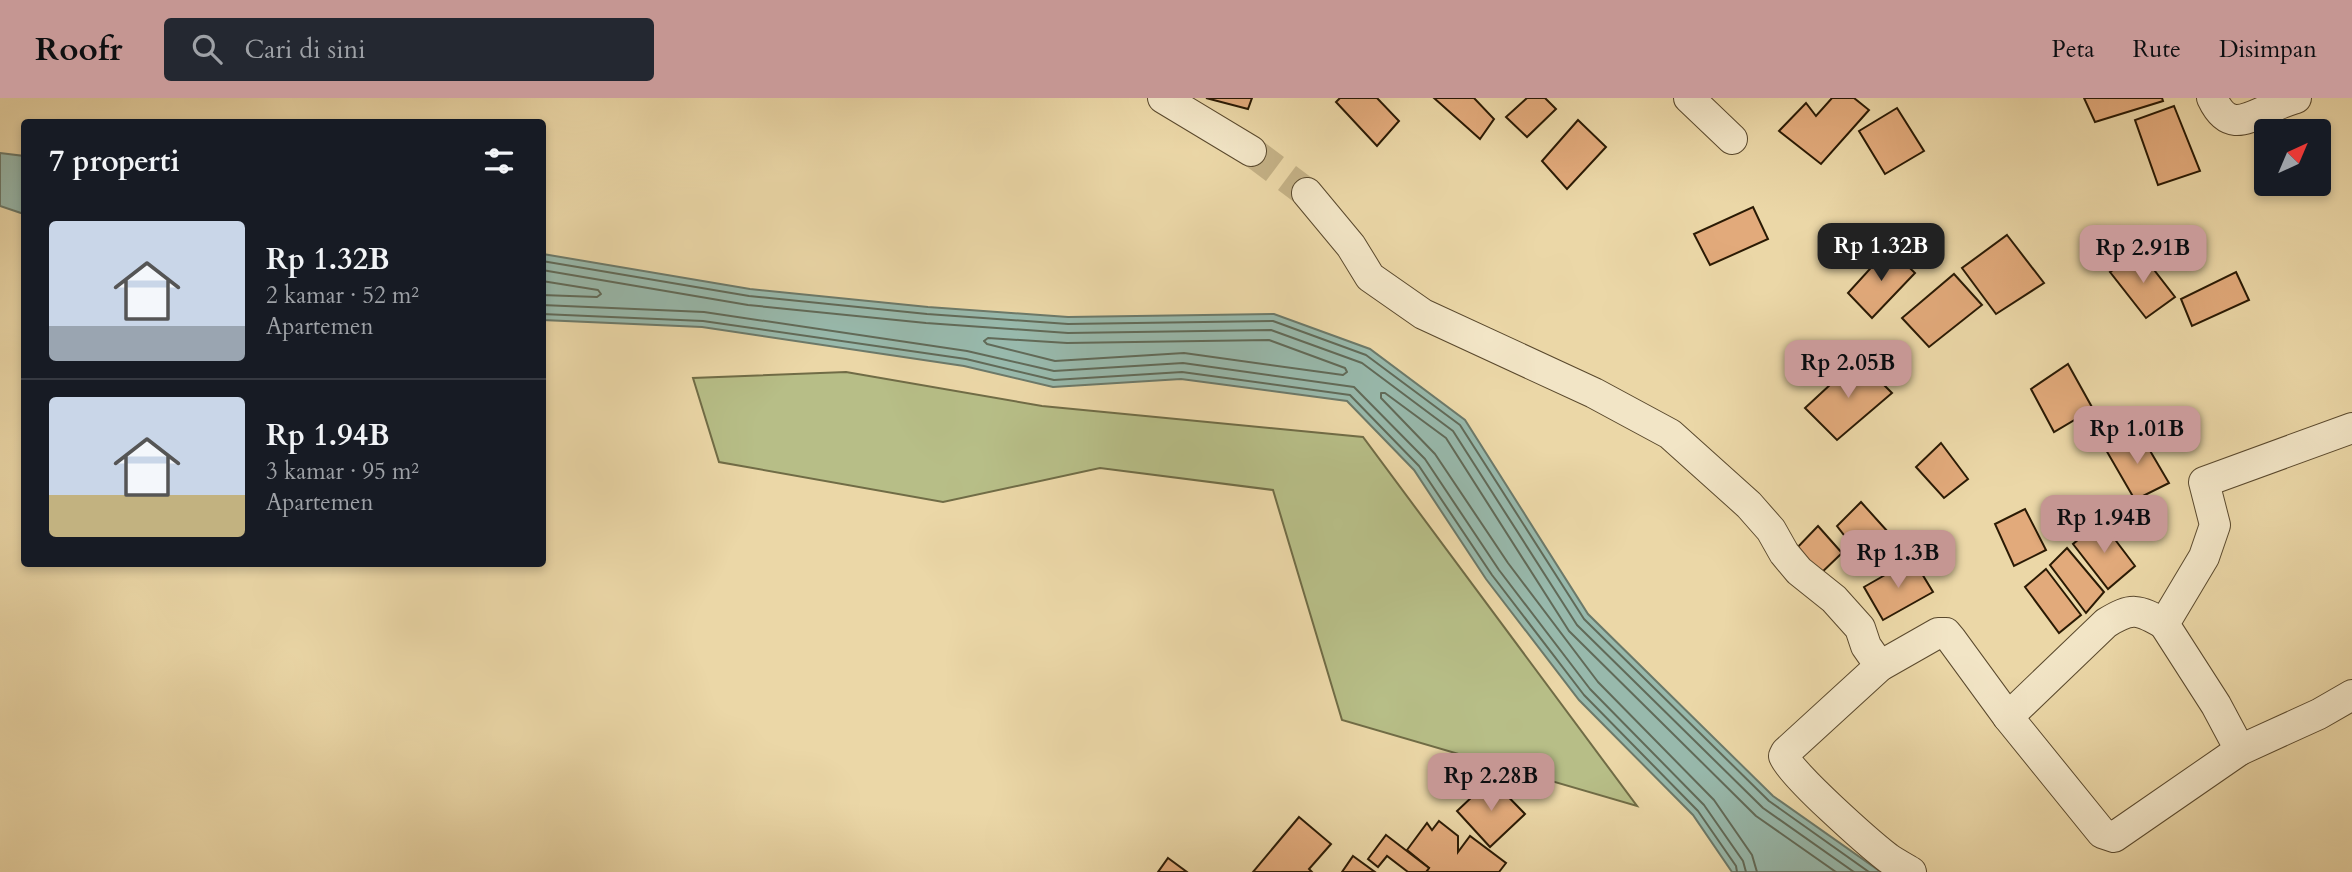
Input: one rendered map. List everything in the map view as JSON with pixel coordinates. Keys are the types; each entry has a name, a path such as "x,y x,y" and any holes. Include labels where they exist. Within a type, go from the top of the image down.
{"street":[{"path":"1163,98 1251,151"},
{"path":"1689,98 1732,139"},
{"path":"2212,98 2222,114 2236,121 2248,120 2296,98"},
{"path":"1307,193 1352,246 1370,277 1423,314 1594,393 1670,434 1749,505 1771,530 1784,553 1799,571 1834,599 1860,628 1866,646 1880,666"},
{"path":"2164,624 2204,556 2215,525 2204,482 2352,428"},
{"path":"2008,716 2106,623 2123,612 2143,612 2164,624 2216,705 2240,750"},
{"path":"1911,872 1889,859 1856,830 1792,769 1784,756 1880,666 1938,633 1946,633 2093,823 2102,833 2114,837 2240,750 2319,714 2352,695"}],"green space":[{"path":"846,372 1042,406 1363,437 1637,806 1342,720 1273,490 1100,468 943,502 719,462 693,378"}],"water":[{"path":"0,153 21,156 21,213 0,206"},
{"path":"546,255 750,289 928,307 1068,317 1274,314 1370,349 1465,420 1588,614 1773,796 1881,872 1732,872 1693,815 1579,700 1486,579 1414,470 1347,401 1181,379 1053,387 964,366 702,327 546,320"}],"building":[{"path":"1206,98 1252,98 1248,109"},
{"path":"1340,98 1377,98 1399,121 1377,146 1336,102"},
{"path":"1434,98 1474,98 1494,119 1480,139"},
{"path":"1527,98 1545,98 1556,109 1527,137 1506,117"},
{"path":"1832,98 1854,98 1869,110 1821,164 1779,131 1806,103 1816,116"},
{"path":"2084,98 2162,98 2163,101 2095,122"},
{"path":"2174,106 2200,171 2158,185 2135,120"},
{"path":"1897,108 1924,151 1885,174 1859,131"},
{"path":"1578,120 1606,147 1567,189 1542,161"},
{"path":"1753,207 1768,239 1710,265 1694,234"},
{"path":"2007,235 2044,283 1996,314 1962,268"},
{"path":"1889,248 1915,273 1872,318 1848,293"},
{"path":"2141,253 2175,297 2146,318 2110,272"},
{"path":"2236,272 2249,300 2192,326 2181,299"},
{"path":"1954,274 1982,305 1929,347 1902,318"},
{"path":"1858,359 1892,393 1837,440 1805,408"},
{"path":"2068,364 2093,409 2054,432 2031,389"},
{"path":"2139,432 2169,483 2135,500 2106,450"},
{"path":"1941,443 1968,479 1944,498 1916,467"},
{"path":"1861,502 1897,542 1868,566 1837,526"},
{"path":"2025,509 2046,550 2014,566 1995,524"},
{"path":"2101,521 2135,566 2108,589 2073,544"},
{"path":"1818,526 1842,553 1817,577 1793,552"},
{"path":"2067,548 2104,592 2086,613 2050,565"},
{"path":"1913,559 1933,592 1883,620 1864,587"},
{"path":"2046,569 2081,615 2059,633 2025,587"},
{"path":"1491,779 1525,814 1490,847 1457,811"},
{"path":"1299,817 1331,844 1309,869 1312,872 1253,872"},
{"path":"1439,821 1458,836 1458,852 1470,836 1506,863 1499,872 1426,872 1429,868 1407,850 1427,823 1432,830"},
{"path":"1386,835 1429,868 1426,872 1408,872 1387,856 1378,867 1368,859"},
{"path":"1353,856 1375,872 1342,872"},
{"path":"1168,858 1187,872 1158,872"}],"tunnel":[{"path":"1251,151 1307,193"}]}
